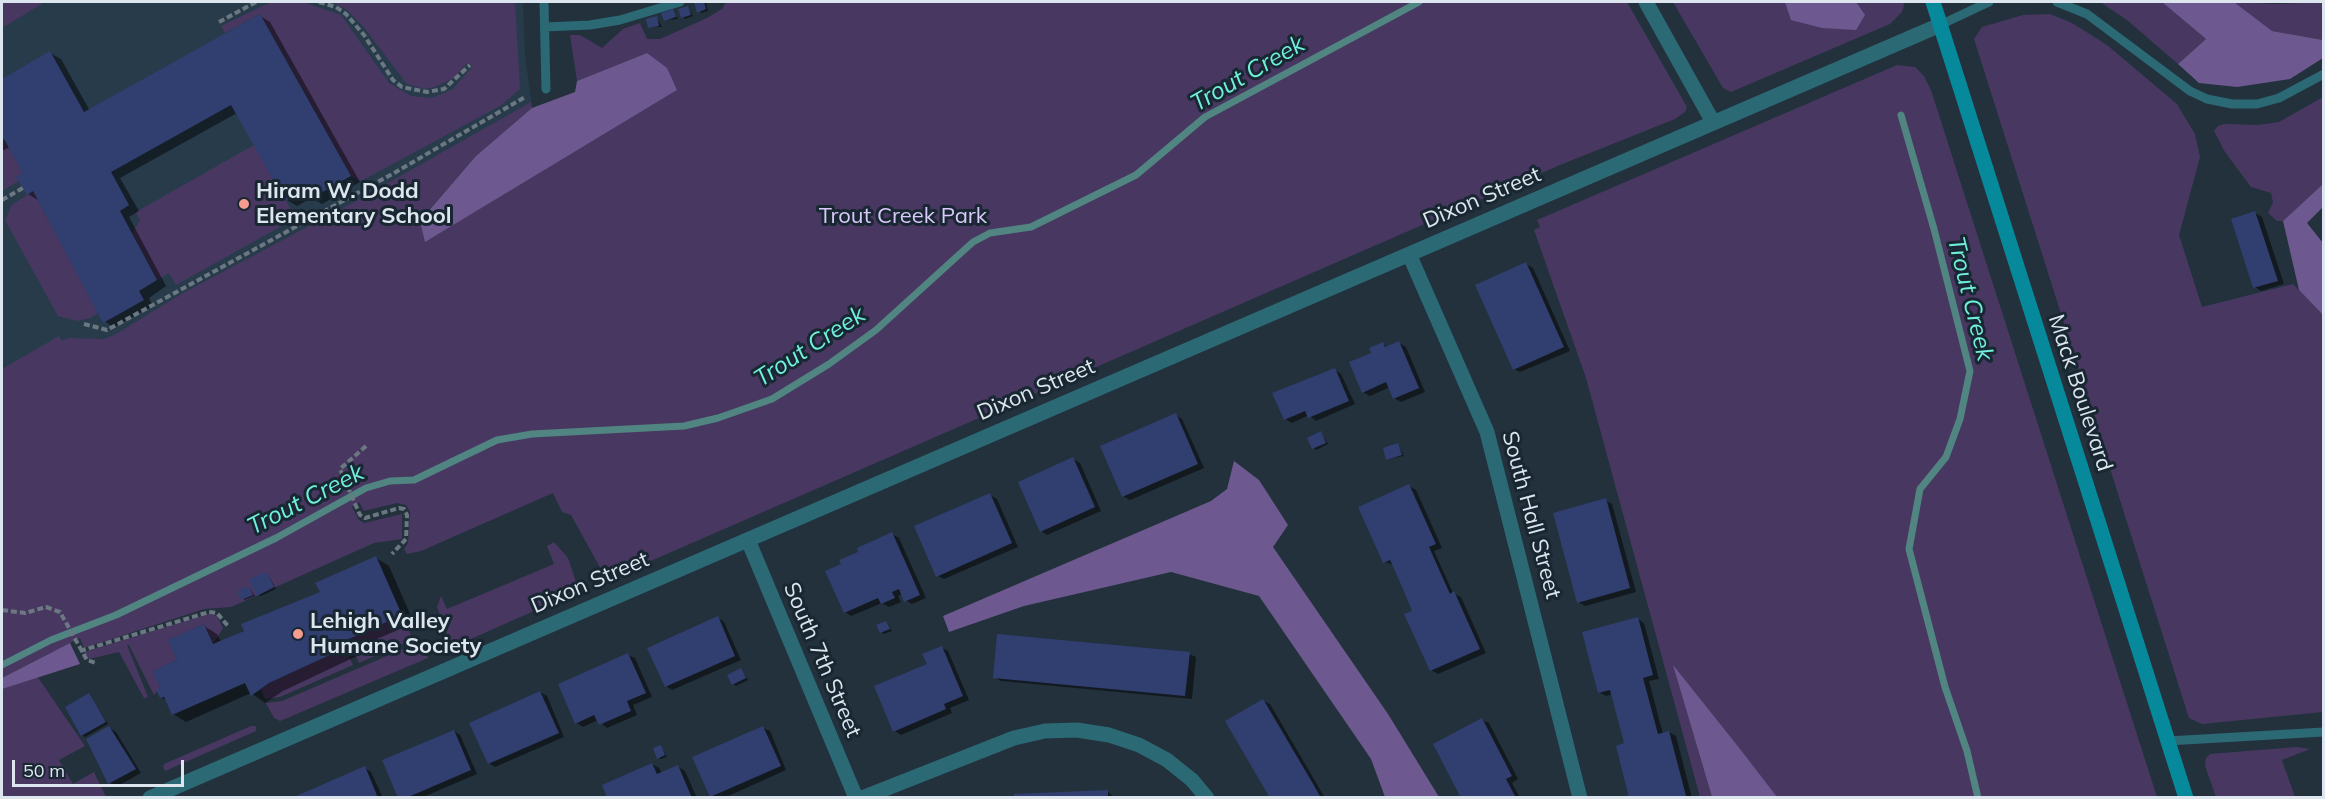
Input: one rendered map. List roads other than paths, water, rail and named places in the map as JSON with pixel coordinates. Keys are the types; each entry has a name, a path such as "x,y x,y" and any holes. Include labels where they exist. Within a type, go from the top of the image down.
{"main road":[{"name":"Mack Boulevard","path":"1932,2 2186,798"}],"street":[{"path":"1646,2 1713,122"},
{"name":"Dixon Street","path":"150,798 1940,25"},
{"name":"South Hall Street","path":"1409,254 1487,432 1580,798"},
{"name":"South 7th Street","path":"748,540 856,798"},
{"path":"862,798 1014,738 1045,731 1077,730 1109,735 1139,745 1167,760 1192,780 1208,798"}],"lane":[{"path":"544,2 546,89"},
{"path":"545,27 612,21 680,2"},
{"path":"1940,25 1989,2"},
{"path":"2057,2 2087,14 2190,91 2206,99 2232,104 2258,104 2279,98 2324,74"},
{"path":"2167,741 2324,732"}],"waterway":[{"name":"Trout Creek","path":"2,665 51,640 116,615 276,538 366,488 390,481 414,480 497,440 532,434 684,426 718,418 772,399 829,364 876,330 973,242 990,233 1031,227 1136,175 1205,117 1419,2"},
{"name":"Trout Creek","path":"1901,115 1934,229 1970,371 1960,419 1946,457 1920,489 1909,549 1945,687 1967,751 1978,798"}],"place":[{"name":"Hiram W. Dodd Elementary School","path":"244,204"},
{"name":"Lehigh Valley Humane Society","path":"298,634"}],"park label":[{"name":"Trout Creek Park","path":"903,216"}]}
